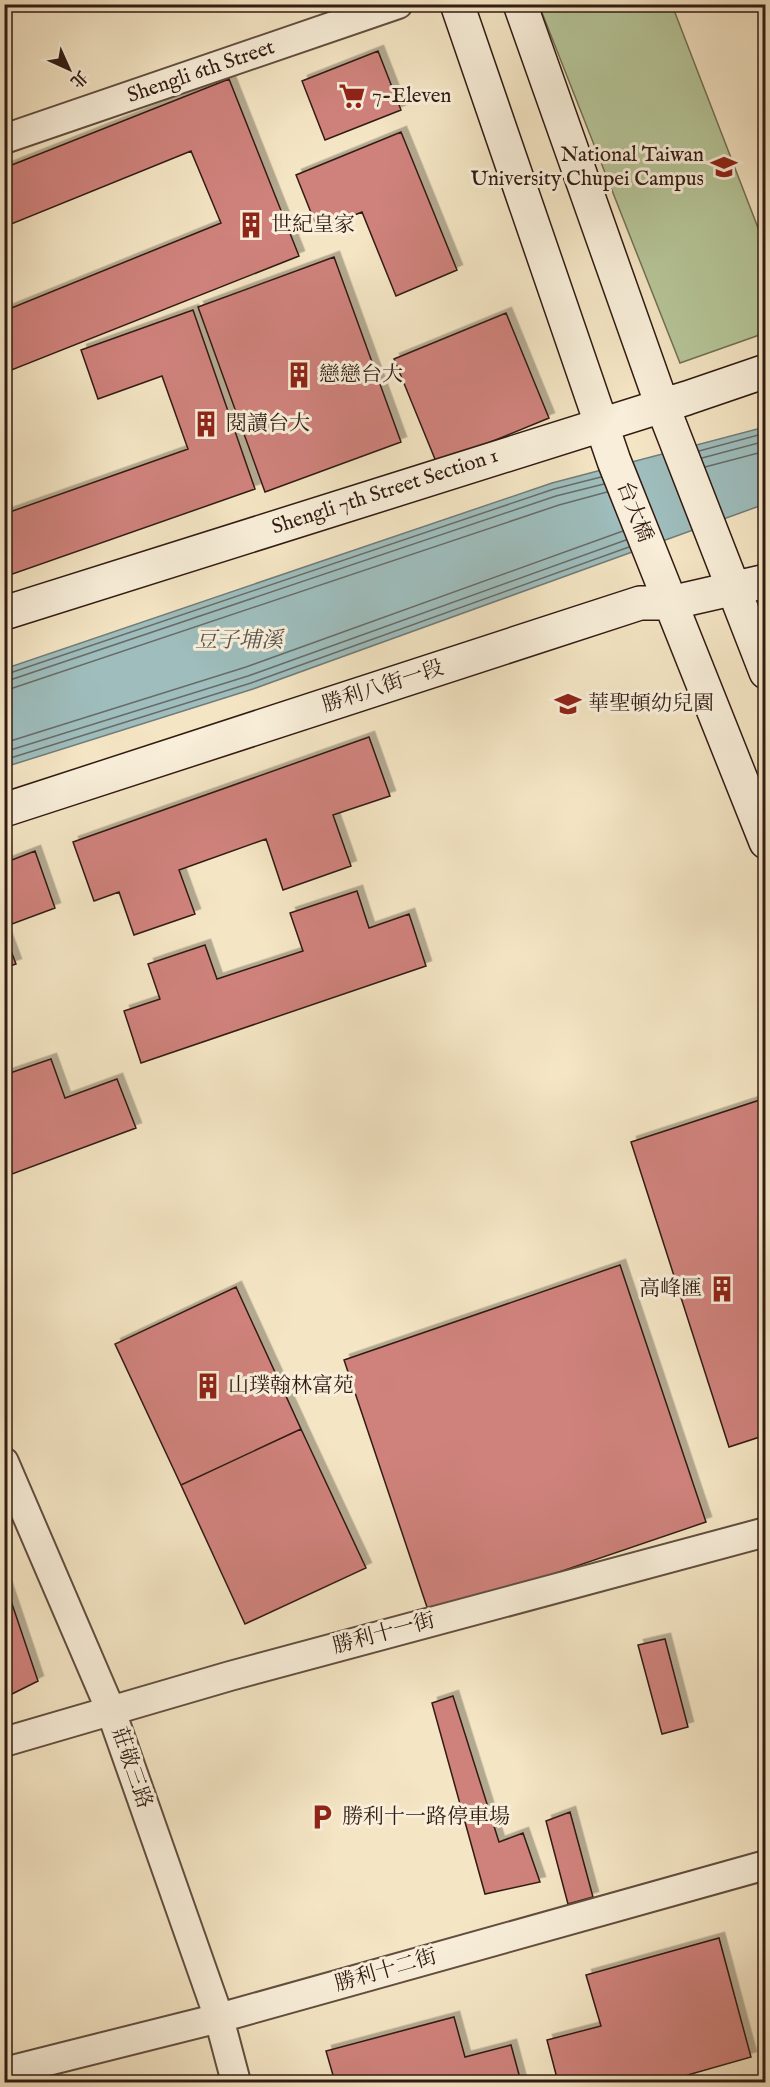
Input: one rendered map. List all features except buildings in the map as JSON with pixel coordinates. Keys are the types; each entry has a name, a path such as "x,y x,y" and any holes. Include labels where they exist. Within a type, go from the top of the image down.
{"street":[{"name":"Shengli 6th Street","path":"4,139 398,4"},
{"name":"台大橋","path":"457,4 615,461 765,842"},
{"path":"520,4 676,444 765,672"},
{"name":"Shengli 7th Street Section 1","path":"4,613 765,371"},
{"name":"勝利八街一段","path":"4,810 640,603 670,603 731,587 765,581"},
{"name":"莊敬三路","path":"4,1462 111,1711 219,2018 236,2082"},
{"name":"勝利十一街","path":"4,1742 241,1673 765,1532"},
{"name":"勝利十二街","path":"4,2072 219,2018 765,1865"}],"green space":[{"path":"539,5 672,5 765,246 765,333 680,363"}],"water":[{"name":"豆子埔溪","path":"765,427 765,504 253,689 5,767 4,669 552,483"}],"place":[{"name":"7-Eleven","path":"352,96"},
{"name":"National Taiwan University Chupei Campus","path":"724,167"},
{"name":"世紀皇家","path":"251,225"},
{"name":"戀戀台大","path":"299,375"},
{"name":"閱讀台大","path":"206,424"},
{"name":"華聖頓幼兒園","path":"568,704"},
{"name":"高峰匯","path":"722,1289"},
{"name":"山璞翰林富苑","path":"208,1386"},
{"name":"勝利十一路停車場","path":"322,1817"}]}
